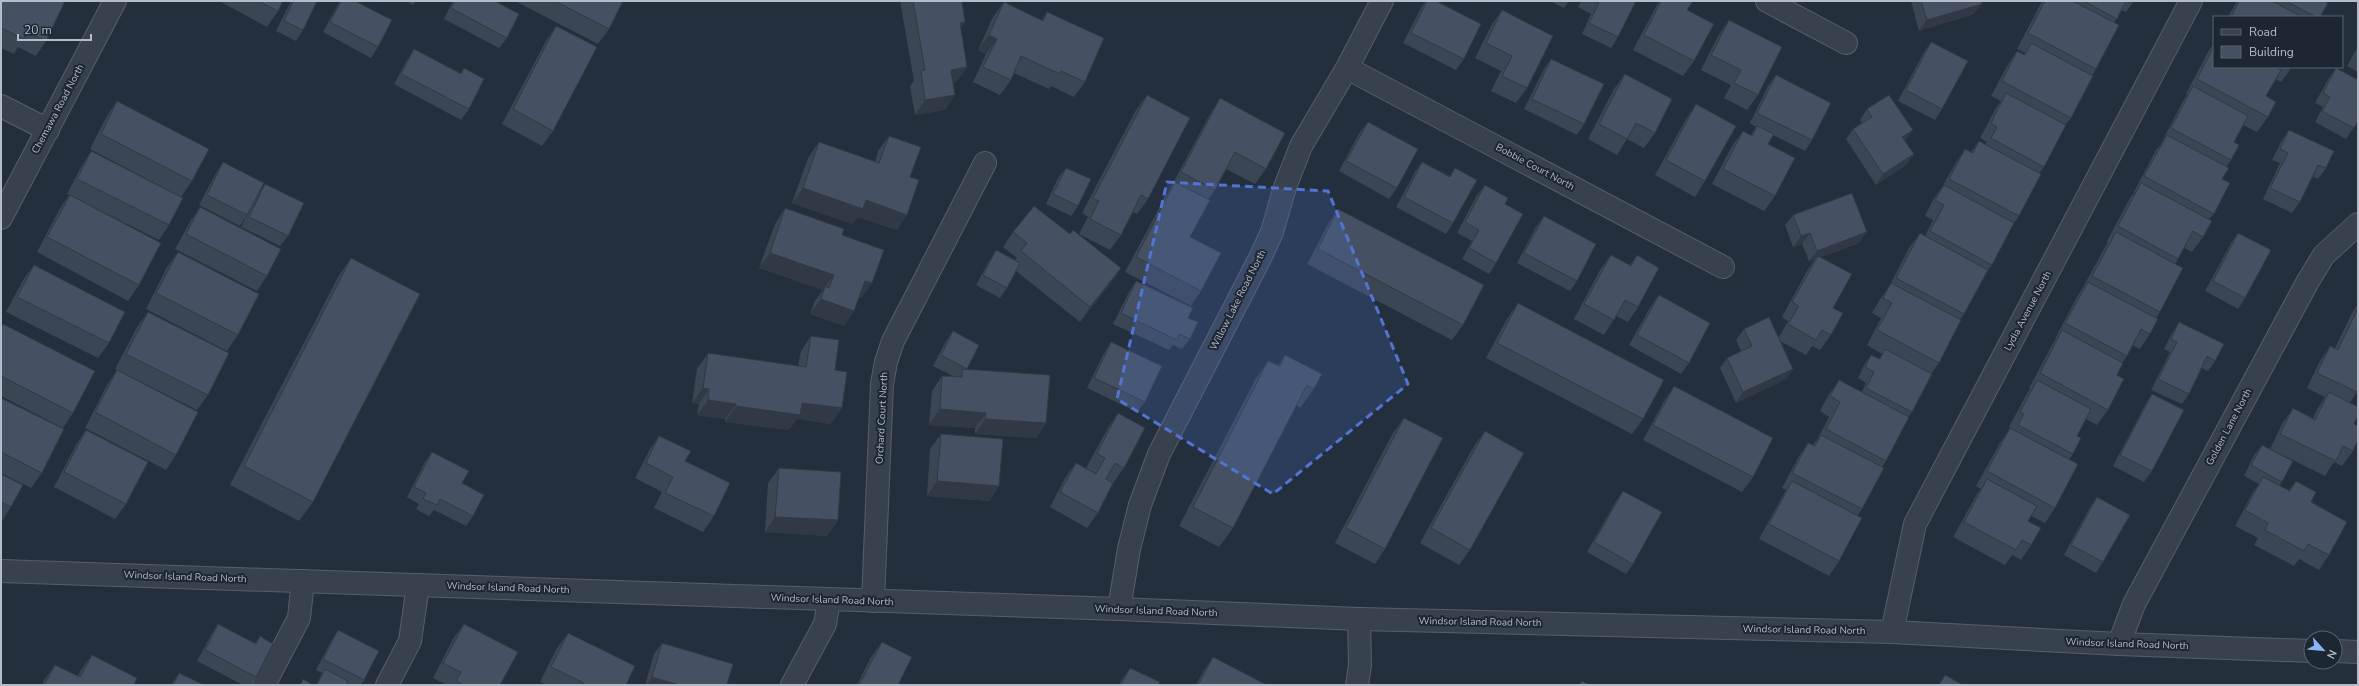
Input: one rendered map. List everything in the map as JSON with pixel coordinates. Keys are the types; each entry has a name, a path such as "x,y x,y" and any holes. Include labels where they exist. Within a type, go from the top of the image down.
{"street":[{"name":"Chemawa Road North","path":"1,218 115,1"},
{"name":"Willow Lake Road North","path":"1119,609 1129,549 1140,505 1159,454 1263,252 1272,232 1287,182 1301,146 1347,68 1382,1"},
{"path":"1767,1 1846,43"},
{"name":"Lydia Avenue North","path":"1892,632 1915,524 2192,1"},
{"name":"Bobbie Court North","path":"1347,68 1722,267"},
{"path":"1,106 48,130"},
{"name":"Orchard Court North","path":"873,601 882,384 886,362 893,341 985,163"},
{"name":"Golden Lane North","path":"2119,644 2134,604 2308,281 2324,255 2358,224"},
{"name":"Windsor Island Road North","path":"1,571 1119,609 1359,620 1892,632 2119,644 2303,651"},
{"path":"264,685 299,618 303,581"},
{"path":"387,685 410,641 418,585"},
{"path":"792,685 825,624 829,600"},
{"path":"1357,685 1360,665 1359,620"},
{"path":"2343,651 2358,652"}],"highlighted area":[{"path":"1167,182 1328,191 1408,384 1273,494 1117,399"}],"building":[{"path":"2,1 65,1 46,41 28,32 24,39 1,28"},
{"path":"258,1 283,1 278,11"},
{"path":"293,1 317,1 303,30 284,21"},
{"path":"341,1 355,1 392,20 378,47 330,22"},
{"path":"455,1 495,1 519,14 507,38 451,8"},
{"path":"555,1 623,1 609,29"},
{"path":"913,1 962,1 965,22 960,23 967,67 951,70 955,95 925,100 921,71 925,70"},
{"path":"1427,1 1436,1 1481,24 1464,59 1411,33"},
{"path":"1594,1 1636,1 1618,37 1589,23 1599,3"},
{"path":"1661,1 1693,1 1687,10 1714,24 1694,61 1644,35"},
{"path":"1921,1 1981,1 1982,4 1927,20"},
{"path":"2045,1 2073,1 2119,25 2096,69 2028,33"},
{"path":"2084,1 2126,1 2117,19"},
{"path":"2239,1 2272,1 2300,16 2232,16"},
{"path":"2286,1 2324,1 2328,3 2321,16 2314,16"},
{"path":"1004,2 1043,21 1047,12 1104,38 1085,82 1061,71 1060,74 1021,56 1011,80 983,67 997,39 989,35"},
{"path":"1502,10 1553,36 1527,88 1502,76 1512,56 1486,43"},
{"path":"1729,20 1782,47 1758,95 1734,83 1741,70 1711,55"},
{"path":"556,26 597,47 553,131 513,109"},
{"path":"1931,42 1968,61 1942,109 1906,90"},
{"path":"2031,43 2093,76 2071,118 2002,81 2017,51 2025,55"},
{"path":"2213,48 2213,68 2277,68 2281,70 2266,96 2276,102 2268,117 2197,79"},
{"path":"414,49 461,74 464,68 484,79 469,109 401,74"},
{"path":"1551,59 1604,84 1584,124 1532,99"},
{"path":"2336,68 2358,80 2358,121 2354,128 2322,111 2330,97 2323,93"},
{"path":"1625,74 1672,99 1655,133 1636,123 1627,139 1599,124"},
{"path":"1776,75 1831,103 1812,140 1757,113"},
{"path":"2193,86 2248,116 2234,142 2239,145 2231,160 2171,128"},
{"path":"2006,93 2066,125 2044,167 1991,138 1997,127 1991,123"},
{"path":"1147,95 1190,118 1148,199 1141,195 1121,235 1090,219 1099,201 1093,198"},
{"path":"1889,95 1913,130 1902,137 1914,154 1883,174 1853,129 1872,117 1867,109"},
{"path":"1220,98 1285,133 1266,169 1235,152 1215,190 1181,172"},
{"path":"117,101 209,149 192,181 101,134"},
{"path":"1696,104 1736,126 1705,181 1666,160"},
{"path":"1368,122 1418,149 1397,188 1346,161"},
{"path":"1757,126 1774,134 1768,144 1795,158 1775,196 1723,169 1743,131 1752,136"},
{"path":"2289,130 2334,151 2326,168 2318,165 2300,202 2270,188 2288,153 2280,149"},
{"path":"2167,135 2229,168 2222,179 2230,183 2214,214 2144,176"},
{"path":"889,136 921,147 910,177 919,180 907,215 866,200 863,209 803,188 819,142 879,163"},
{"path":"1979,141 2041,174 2019,216 1949,179 1965,149 1973,153"},
{"path":"91,151 183,198 169,225 77,179"},
{"path":"223,162 264,183 247,215 207,195"},
{"path":"1422,162 1450,177 1455,168 1477,180 1453,223 1404,197"},
{"path":"1066,168 1091,179 1078,206 1053,194"},
{"path":"1175,182 1210,200 1190,237 1221,253 1201,291 1136,257"},
{"path":"2141,183 2212,221 2203,237 2193,231 2178,259 2118,226"},
{"path":"265,184 304,203 288,236 249,217"},
{"path":"1485,185 1508,198 1505,204 1523,214 1496,263 1469,248 1479,230 1465,222"},
{"path":"1944,185 2014,223 1992,265 1930,231 1944,205 1935,200"},
{"path":"1852,193 1867,232 1817,251 1810,233 1801,236 1793,215"},
{"path":"70,195 161,243 139,285 47,237"},
{"path":"1034,206 1070,234 1073,230 1121,268 1090,307 1021,251 1027,243 1013,232"},
{"path":"200,207 281,249 267,276 186,234"},
{"path":"785,208 844,229 842,235 884,250 872,283 865,281 854,311 821,299 825,286 829,288 834,275 770,253"},
{"path":"1338,209 1484,285 1463,325 1318,249"},
{"path":"1544,216 1596,244 1577,281 1524,253"},
{"path":"2116,232 2183,268 2160,312 2092,276"},
{"path":"1920,233 1988,270 1964,314 1896,278"},
{"path":"2238,233 2271,250 2245,298 2213,281"},
{"path":"996,250 1020,263 1007,288 983,275"},
{"path":"178,252 259,294 238,335 156,293"},
{"path":"1611,255 1631,266 1637,255 1659,268 1638,307 1625,300 1614,320 1584,304"},
{"path":"1818,256 1852,274 1833,308 1843,313 1831,335 1822,330 1816,340 1788,324 1799,306 1792,302"},
{"path":"351,258 420,294 313,502 244,466"},
{"path":"34,265 125,312 109,343 17,297"},
{"path":"1136,281 1193,308 1188,318 1198,322 1190,339 1179,334 1177,340 1121,313"},
{"path":"2088,282 2158,319 2150,334 2141,329 2127,356 2065,323"},
{"path":"1891,283 1961,320 1939,363 1877,330 1892,303 1883,298"},
{"path":"1659,295 1710,323 1689,363 1637,335"},
{"path":"1518,303 1664,380 1643,419 1497,343"},
{"path":"2358,308 2357,392 2317,373 2330,346 2338,350"},
{"path":"148,312 229,353 208,395 126,354"},
{"path":"1769,317 1793,369 1743,392 1727,358 1752,346 1744,329"},
{"path":"2179,322 2224,344 2215,361 2207,356 2189,394 2158,379 2177,342 2171,339"},
{"path":"3,324 95,371 73,413 1,376 1,328"},
{"path":"2062,330 2123,363 2117,375 2124,379 2108,410 2040,373"},
{"path":"953,331 979,345 967,369 941,355"},
{"path":"811,336 839,340 835,370 847,372 842,408 802,403 800,415 736,406 736,404 708,400 709,389 703,388 708,353 806,367"},
{"path":"1111,342 1162,366 1145,402 1094,378"},
{"path":"1885,349 1932,374 1912,412 1866,388 1874,372 1865,367 1871,355 1880,359"},
{"path":"1285,355 1322,374 1314,389 1307,385 1233,528 1193,507 1268,361 1280,366"},
{"path":"962,369 1050,375 1046,423 985,419 986,413 940,409 942,376 962,377"},
{"path":"117,370 198,412 176,455 95,412"},
{"path":"1839,380 1909,417 1886,461 1826,429 1840,402 1830,396"},
{"path":"2037,380 2091,409 2077,436 2081,438 2073,454 2018,425 2024,414 2020,412"},
{"path":"1674,386 1773,438 1753,477 1653,425"},
{"path":"2329,392 2358,407 2358,415 2354,424 2358,426 2358,440 2353,451 2343,446 2336,461 2280,434 2293,408 2315,420"},
{"path":"2152,394 2184,410 2152,471 2120,455"},
{"path":"1,398 64,429 42,473 1,452"},
{"path":"1118,413 1145,428 1124,468 1115,463 1106,479 1113,483 1098,513 1060,492 1076,463 1096,474 1105,458 1097,453"},
{"path":"1404,418 1443,438 1385,549 1346,528"},
{"path":"2010,428 2078,464 2055,508 1987,471"},
{"path":"86,430 148,462 126,504 64,472"},
{"path":"1485,431 1524,453 1470,550 1431,528"},
{"path":"941,434 1003,439 999,486 937,481"},
{"path":"1821,435 1884,468 1862,509 1792,473 1808,443 1815,446"},
{"path":"659,436 691,451 685,461 730,483 714,516 665,493 673,477 646,463"},
{"path":"2262,445 2293,461 2282,482 2251,465"},
{"path":"432,452 469,471 462,483 484,495 473,516 440,499 437,505 423,499 426,493 414,487"},
{"path":"779,468 841,472 838,520 775,517"},
{"path":"1,474 23,485 11,507 1,502"},
{"path":"2263,477 2290,491 2296,481 2316,492 2311,502 2347,522 2329,555 2308,544 2304,551 2265,530 2268,523 2245,510"},
{"path":"1987,479 2037,506 2028,521 2041,528 2031,545 2022,540 2016,550 1964,522"},
{"path":"1792,481 1862,518 1839,561 1769,524"},
{"path":"1623,491 1662,512 1633,564 1594,542"},
{"path":"2097,497 2130,515 2103,562 2071,545"},
{"path":"218,624 256,644 260,636 273,644 256,677 205,650"},
{"path":"464,624 518,652 500,685 463,685 456,681 461,672 443,663"},
{"path":"338,630 379,651 364,680 323,659"},
{"path":"568,633 635,666 626,685 583,685 584,683 551,667"},
{"path":"882,642 912,657 898,685 859,685"},
{"path":"662,643 733,664 727,685 679,685 652,677"},
{"path":"92,655 137,678 134,685 44,685 55,665 80,677"},
{"path":"1213,657 1267,685 1198,685"},
{"path":"1130,668 1160,682 1158,685 1121,685"},
{"path":"325,669 348,681 346,685 317,685"},
{"path":"179,673 204,685 173,685"},
{"path":"1945,675 1963,685 1939,685"},
{"path":"303,679 313,685 300,685"},
{"path":"1582,681 1590,685 1579,685"}]}
